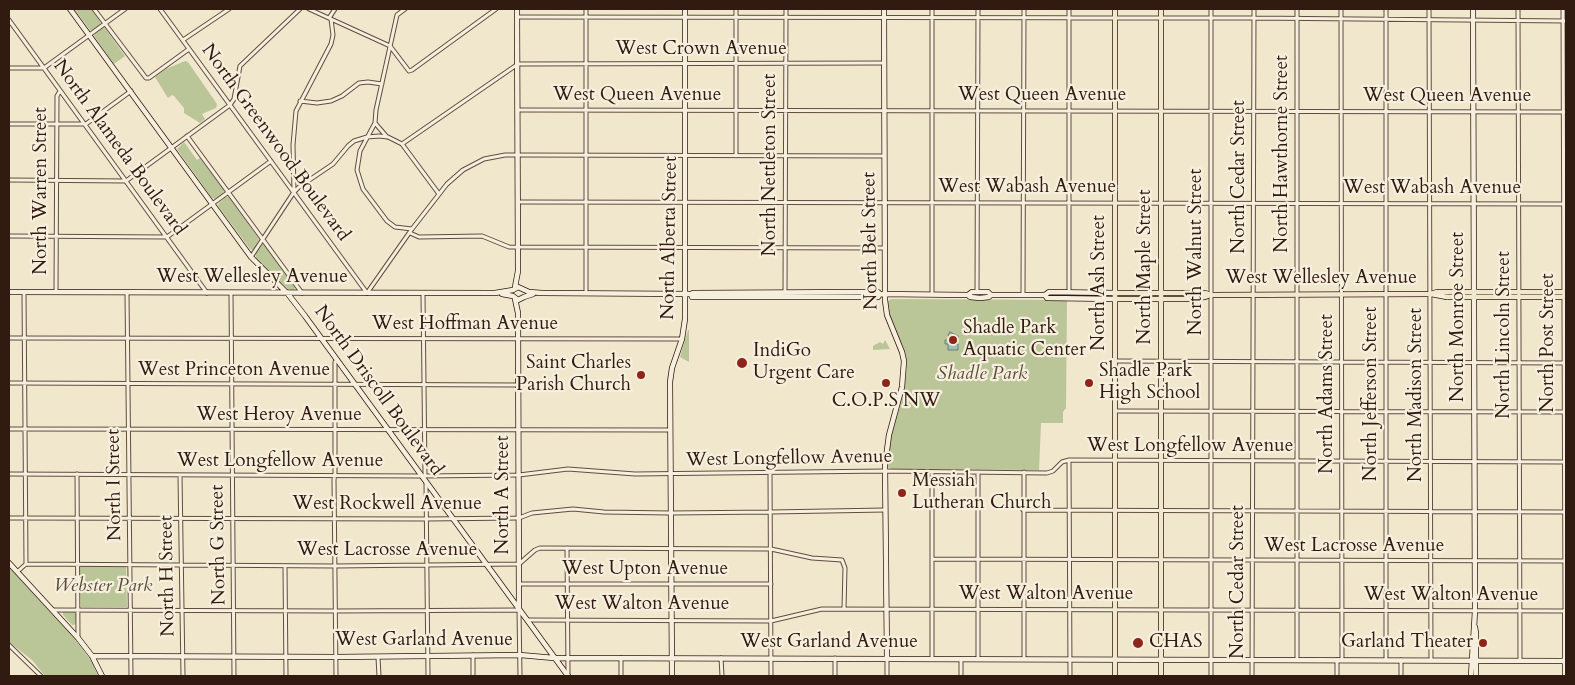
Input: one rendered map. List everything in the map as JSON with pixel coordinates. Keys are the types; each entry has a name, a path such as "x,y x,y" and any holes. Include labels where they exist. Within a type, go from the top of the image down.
{"main road":[{"name":"North Driscoll Boulevard","path":"70,9 251,257 288,294 424,476 426,482 568,676"},
{"path":"514,289 518,274 518,9"},
{"name":"North Alberta Street","path":"672,676 670,375 682,339 688,294 685,248 686,9"},
{"name":"North Belt Street","path":"884,9 884,248 882,294 887,315 904,361 902,388 887,447 885,471 886,658"},
{"name":"North Ash Street","path":"1115,676 1116,9"},
{"name":"North Maple Street","path":"1161,9 1161,676"},
{"name":"North Monroe Street","path":"1471,676 1476,634 1474,626 1473,9"},
{"path":"518,274 523,289"},
{"name":"North A Street","path":"514,289 518,313 519,610"},
{"name":"West Wellesley Avenue","path":"9,292 424,294 495,293 523,289 542,293 878,292 882,294 968,295 980,298 992,295 1023,295 1115,299 1205,293 1431,294 1447,297 1474,294"},
{"name":"North A Street","path":"518,313 523,298 523,289"},
{"path":"750,292 761,297 776,292"},
{"name":"West Wellesley Avenue","path":"968,295 972,292 988,292 992,295"},
{"name":"West Wellesley Avenue","path":"1046,296 1049,292 1115,292 1161,296"},
{"name":"West Wellesley Avenue","path":"1431,294 1437,292 1565,294"},
{"name":"West Wellesley Avenue","path":"495,293 514,298 523,298 542,293"},
{"name":"West Wellesley Avenue","path":"688,294 692,297 878,297 882,294"},
{"path":"9,563 78,638 92,656 102,676"},
{"name":"North Post Street","path":"1565,676 1566,611"},
{"name":"West Garland Avenue","path":"92,656 378,657 520,655 554,658 1566,661"},
{"name":"North Monroe Street","path":"1474,660 1476,676"}],"street":[{"path":"94,9 146,78 149,78 189,49"},
{"path":"9,68 44,68 126,9"},
{"name":"North Greenwood Boulevard","path":"160,9 367,293"},
{"path":"183,40 229,9"},
{"path":"9,180 126,181 230,105 234,99 240,66 300,9"},
{"path":"309,9 390,46 406,69 410,71 496,9"},
{"path":"294,192 293,146 297,107 331,44 330,18 335,9"},
{"path":"405,9 397,15 376,110 375,123 360,151 357,163 360,183 390,224 400,228 412,229"},
{"path":"586,9 586,293"},
{"path":"736,9 736,156"},
{"name":"North Nettleton Street","path":"785,292 786,9"},
{"path":"932,9 932,294"},
{"path":"977,292 978,9"},
{"path":"1023,295 1024,9"},
{"path":"1069,292 1070,9"},
{"name":"North Walnut Street","path":"1211,9 1211,676"},
{"name":"North Cedar Street","path":"1252,676 1254,9"},
{"name":"North Hawthorne Street","path":"1297,9 1297,660"},
{"name":"North Adams Street","path":"1340,660 1342,611 1341,9"},
{"name":"North Jefferson Street","path":"1386,9 1386,660"},
{"name":"North Madison Street","path":"1429,9 1431,660"},
{"name":"North Lincoln Street","path":"1518,9 1520,661"},
{"name":"North Post Street","path":"1563,9 1565,21 1566,611"},
{"path":"518,17 1297,18 1565,21"},
{"name":"North Alameda Boulevard","path":"9,20 207,293"},
{"name":"West Crown Avenue","path":"518,64 884,63"},
{"path":"402,144 518,64"},
{"path":"300,101 331,101 359,84 368,82 382,84"},
{"name":"North Warren Street","path":"56,292 57,96 60,91"},
{"path":"9,124 86,124 131,91"},
{"name":"West Queen Avenue","path":"518,110 977,109 1565,112"},
{"path":"375,123 388,137 402,144 439,194"},
{"name":"North Driscoll Boulevard","path":"188,136 302,294"},
{"path":"251,257 299,187 333,164 354,141 367,137 388,137"},
{"path":"367,293 412,229 455,176 473,164 494,157 518,155 884,156"},
{"path":"9,236 168,237 271,161"},
{"name":"West Wabash Avenue","path":"518,202 1565,204"},
{"path":"410,233 419,236 482,236 504,246 518,248 884,248"},
{"path":"17,572 26,564 24,292"},
{"name":"North I Street","path":"127,293 131,676"},
{"name":"North G Street","path":"231,293 234,676"},
{"path":"424,294 424,476"},
{"name":"West Hoffman Avenue","path":"9,338 322,340 682,339"},
{"path":"336,676 335,362 337,360"},
{"path":"1115,361 1565,363"},
{"name":"West Princeton Avenue","path":"9,384 518,385"},
{"path":"1115,411 1565,412"},
{"name":"West Heroy Avenue","path":"9,429 670,430"},
{"path":"1069,460 1070,676"},
{"name":"West Longfellow Avenue","path":"9,474 424,476 519,475 568,469 630,474 770,474 885,471 1050,472 1062,462 1069,460 1565,462"},
{"path":"932,472 932,659"},
{"path":"978,472 978,659"},
{"path":"1024,472 1024,659"},
{"path":"77,474 78,638"},
{"path":"770,474 771,676"},
{"name":"North H Street","path":"180,475 183,676"},
{"path":"426,482 428,676"},
{"name":"West Rockwell Avenue","path":"9,518 335,520 519,518 532,513 573,509 604,512 670,513 885,510"},
{"path":"1024,510 1565,512"},
{"path":"519,564 540,548 771,549 812,558 839,559 843,561 845,568 844,608"},
{"path":"567,548 568,676"},
{"name":"West Lacrosse Avenue","path":"932,559 1566,561"},
{"name":"West Lacrosse Avenue","path":"26,564 335,566 519,564"},
{"path":"285,566 286,676"},
{"name":"West Upton Avenue","path":"519,584 771,584"},
{"name":"West Walton Avenue","path":"527,620 771,620 812,610 844,608 1566,611"},
{"path":"52,610 519,610"},
{"name":"North A Street","path":"519,610 520,676"},
{"path":"9,645 41,676"},
{"path":"473,655 473,676"},
{"path":"378,657 379,676"},
{"path":"621,658 621,676"},
{"path":"722,658 722,676"},
{"path":"835,658 835,676"},
{"name":"North Belt Street","path":"886,658 886,676"},
{"path":"961,659 961,676"},
{"path":"1337,676 1340,660"},
{"path":"1401,660 1401,676"}],"green space":[{"path":"74,9 91,9 101,24 90,30"},
{"path":"102,28 105,28 125,56 114,64 94,36"},
{"path":"185,61 188,62 217,104 216,108 202,114 205,119 200,123 184,113 184,108 174,96 172,95 168,98 155,77 166,69"},
{"path":"184,142 197,160 200,158 224,190 223,194 215,199 212,198 177,149"},
{"path":"226,197 229,197 259,239 253,250 250,249 218,206"},
{"path":"264,245 295,287 294,290 288,289 256,259 256,254"},
{"name":"Shadle Park","path":"891,299 1067,300 1066,408 1063,412 1063,423 1041,423 1039,470 892,469 888,467 891,437 904,392 907,363 904,348 890,318 887,303"},
{"path":"689,330 689,362 680,357"},
{"path":"885,340 890,349 873,350 873,346 880,342 883,344"},
{"name":"Webster Park","path":"81,566 126,567 127,607 81,607 79,568"},
{"path":"9,567 74,638 92,662 98,676 45,676 32,660 9,642"},
{"path":"63,612 76,612 76,623 74,625 63,615"}],"water":[{"path":"950,332 958,336 950,344 958,344 958,350 948,350 948,344 945,344 945,340 950,340 948,335"}],"place":[{"name":"Shadle Park Aquatic Center","path":"953,340"},
{"name":"IndiGo Urgent Care","path":"742,363"},
{"name":"Saint Charles Parish Church","path":"641,375"},
{"name":"C.O.P.S NW","path":"886,383"},
{"name":"Shadle Park High School","path":"1089,383"},
{"name":"Messiah Lutheran Church","path":"902,493"},
{"name":"CHAS","path":"1138,643"},
{"name":"Garland Theater","path":"1483,643"}]}
